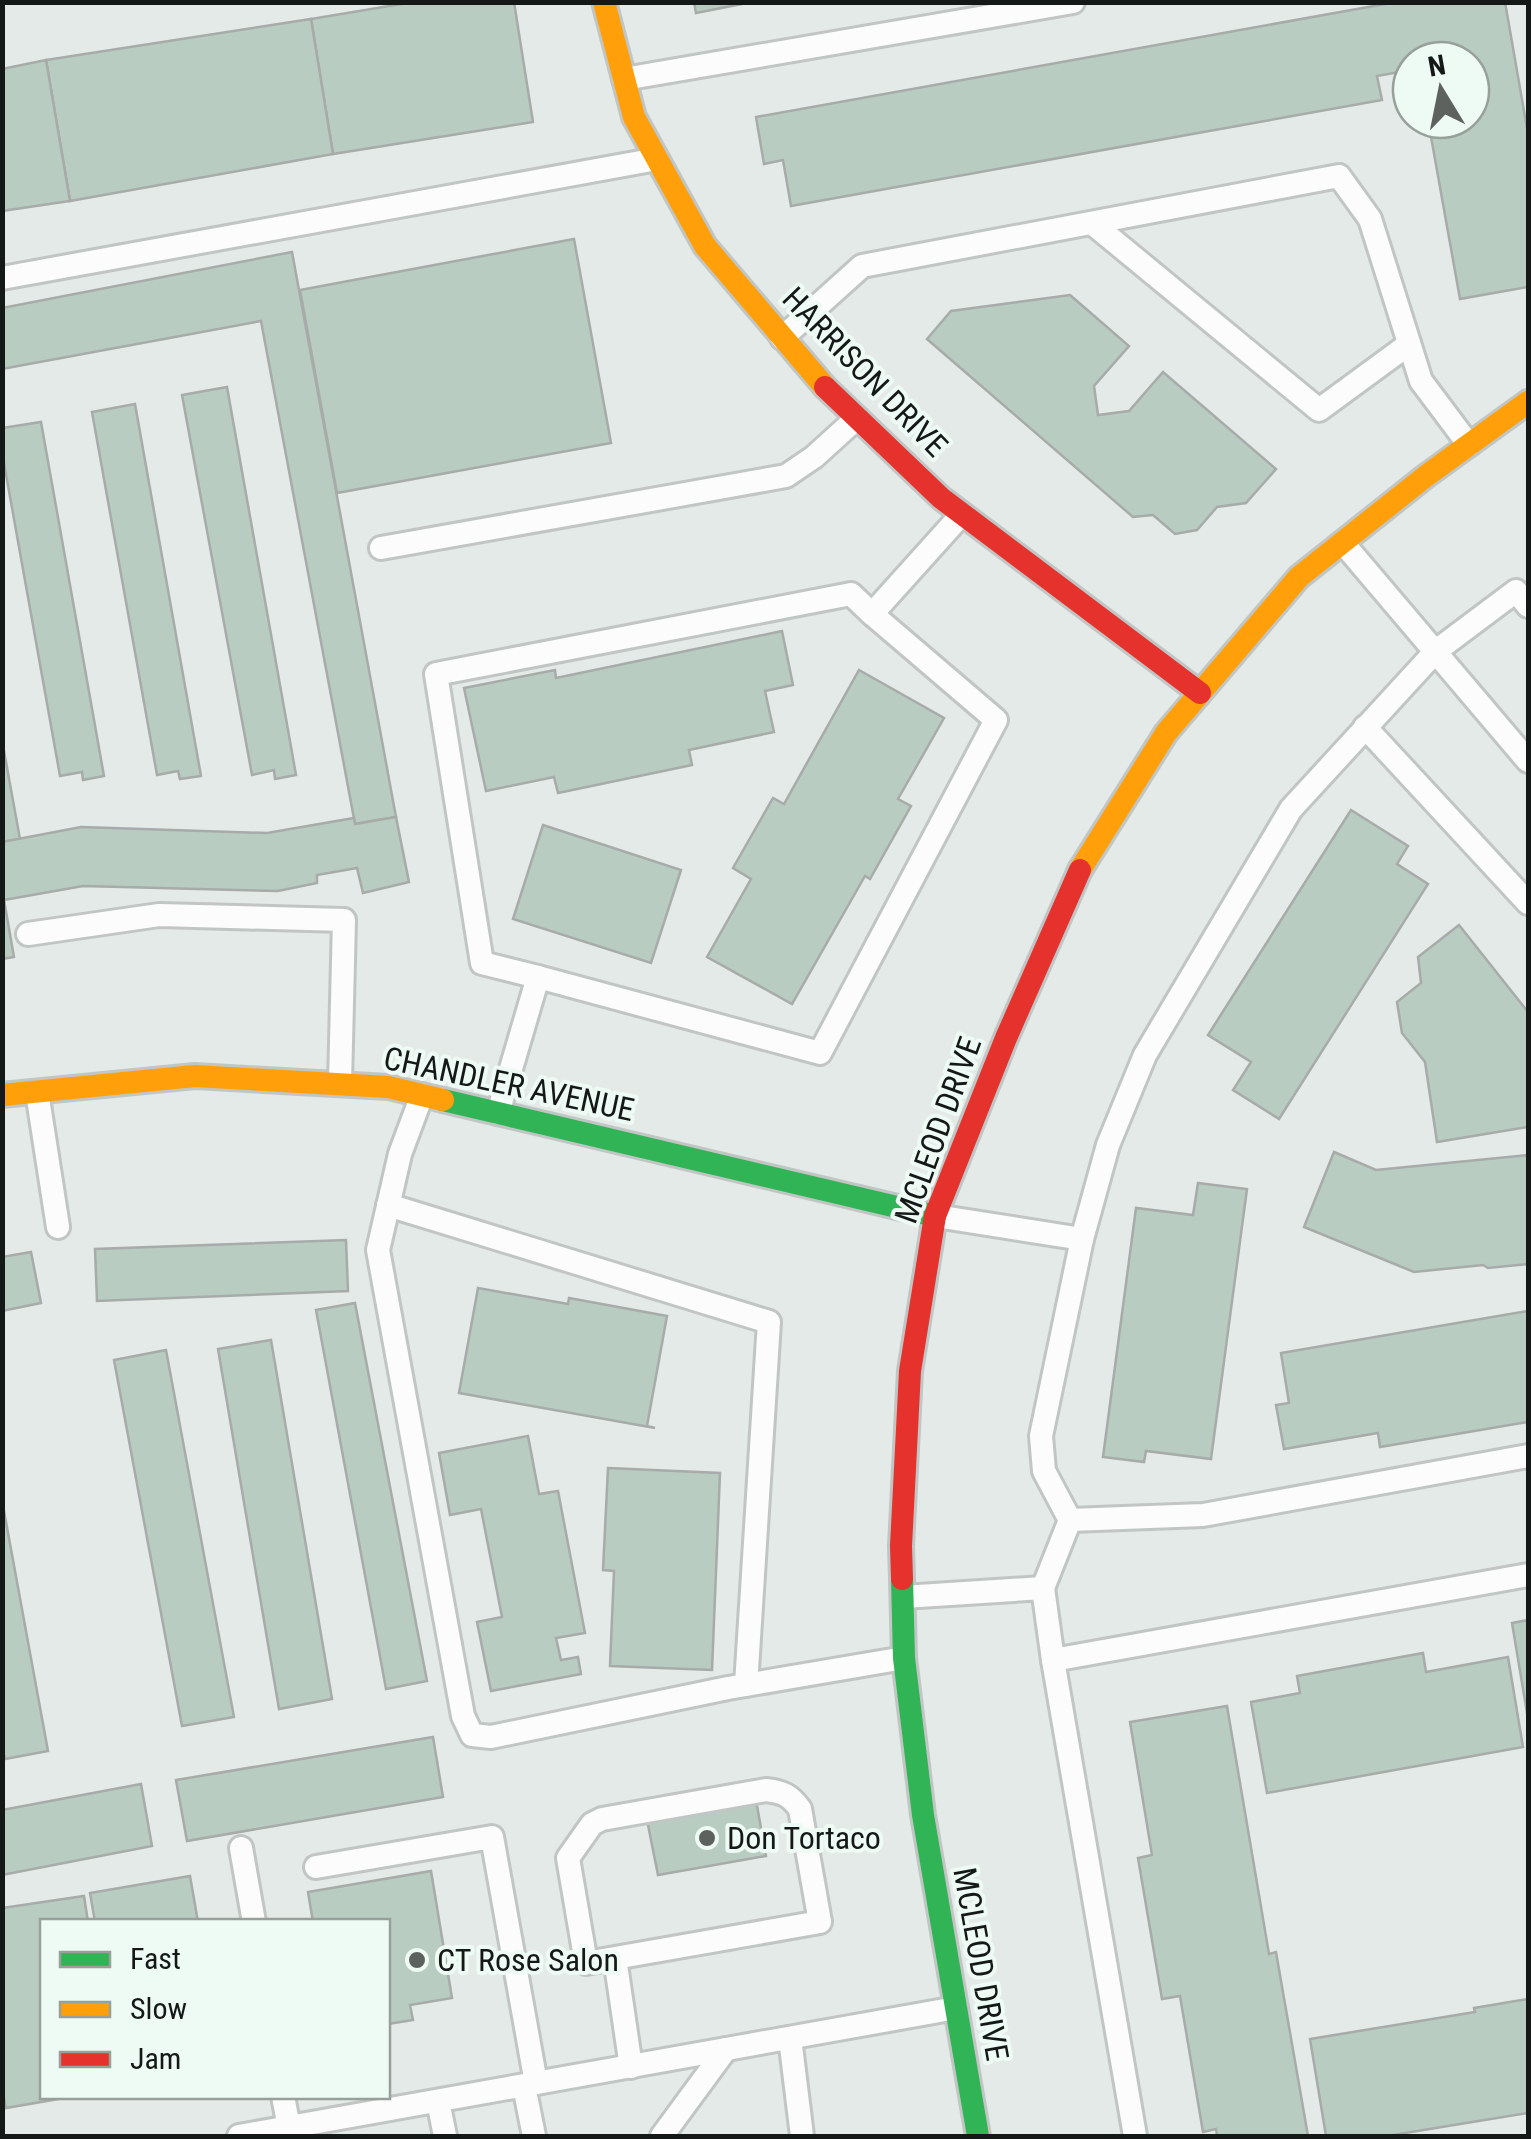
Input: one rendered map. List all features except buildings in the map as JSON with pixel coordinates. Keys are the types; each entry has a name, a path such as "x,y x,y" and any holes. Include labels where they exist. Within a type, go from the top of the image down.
{"street":[{"name":"HARRISON DRIVE","path":"604,2 634,117 706,246 782,338 820,382 942,498 1200,693"},
{"name":"MCLEOD DRIVE","path":"978,2136 924,1815 904,1658 901,1546 910,1372 935,1216 1074,880 1166,733 1298,577 1528,402"},
{"name":"CHANDLER AVENUE","path":"2,1095 194,1076 388,1087 935,1216"}],"lane":[{"path":"624,79 1073,2"},
{"path":"2,278 656,158"},
{"path":"782,338 862,266 1339,176 1370,219 1421,382 1469,445"},
{"path":"1092,223 1320,410 1409,344"},
{"path":"380,548 786,476 814,458 858,418"},
{"path":"872,614 962,514"},
{"path":"1343,542 1528,761"},
{"path":"1135,2136 1043,1588 1070,1520 1044,1471 1041,1436 1082,1238 1108,1146 1144,1056 1291,809 1436,651 1524,593"},
{"path":"851,594 872,614 996,720 820,1053 482,963 436,674 851,594"},
{"path":"1365,727 1528,904"},
{"path":"28,934 159,915 344,920 340,1084"},
{"path":"498,1113 538,977"},
{"path":"37,1091 58,1227"},
{"path":"422,1095 400,1154 378,1250 463,1716 472,1735 491,1737 746,1684 904,1658"},
{"path":"388,1204 769,1322 746,1684"},
{"path":"935,1216 1082,1238"},
{"path":"1070,1520 1202,1516 1528,1456"},
{"path":"1053,1660 1528,1575"},
{"path":"902,1598 1043,1588"},
{"path":"766,1790 783,1792 792,1798 800,1809 820,1922 615,1958 586,1963 568,1858 592,1824 766,1790"},
{"path":"316,1867 492,1837 530,2084 534,2136"},
{"path":"241,1848 253,1919"},
{"path":"615,1958 631,2067"},
{"path":"239,2136 288,2128 326,2129 530,2084 956,2008"},
{"path":"790,2038 802,2136"},
{"path":"662,2136 726,2050"},
{"path":"283,2099 288,2128"},
{"path":"438,2102 445,2136"}],"traffic: fast":[{"path":"443,1100 935,1216"},
{"path":"902,1579 904,1658 923,1815 978,2136"}],"traffic: slow":[{"path":"604,2 634,117 705,246 825,387"},
{"path":"1080,870 1166,733 1299,577 1426,476 1528,402"},
{"path":"2,1095 195,1076 388,1087 443,1100"}],"traffic: jam":[{"path":"825,387 941,498 1200,693"},
{"path":"902,1579 910,1371 935,1216 1006,1038 1080,870"}],"place":[{"name":"Don Tortaco","path":"707,1838"},
{"name":"CT Rose Salon","path":"417,1960"}]}
